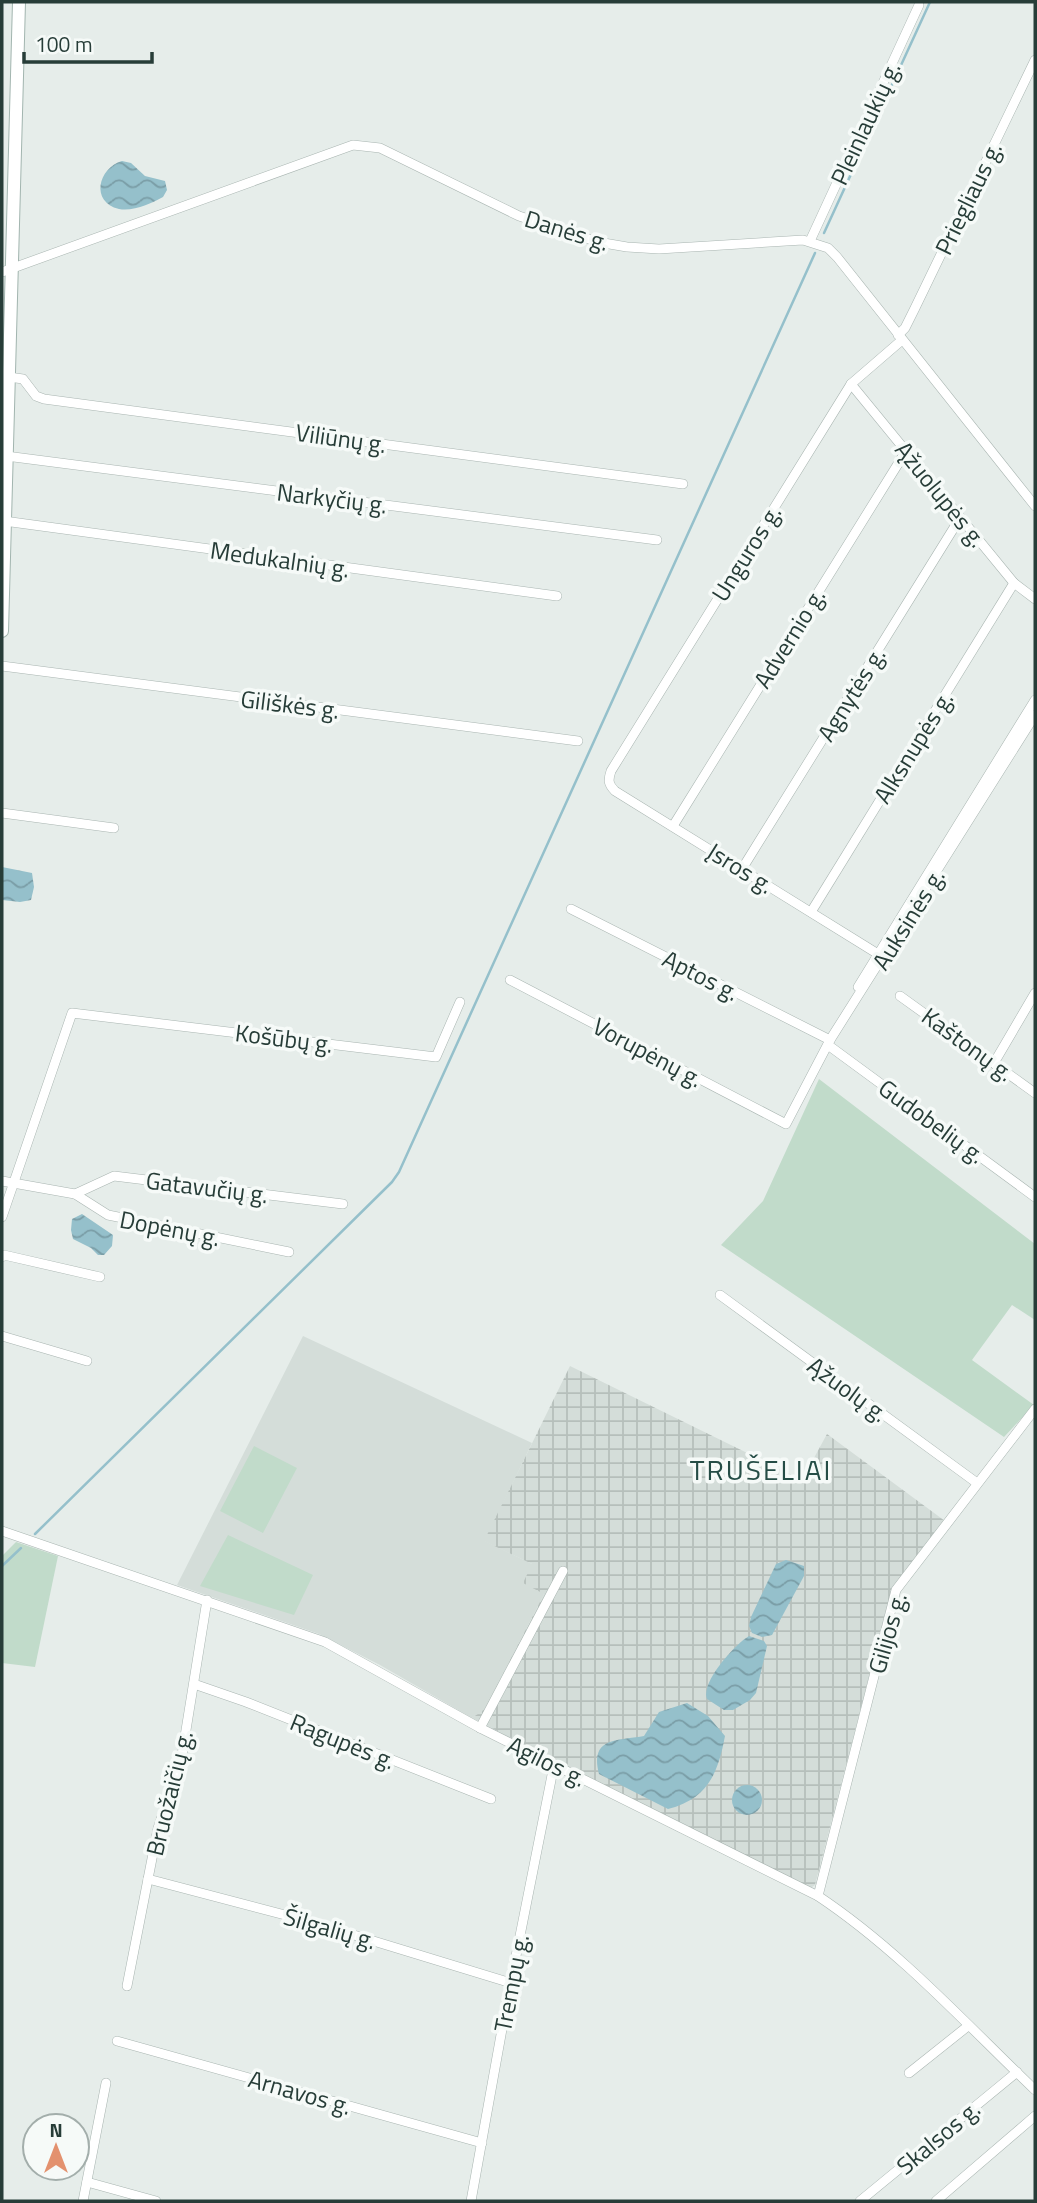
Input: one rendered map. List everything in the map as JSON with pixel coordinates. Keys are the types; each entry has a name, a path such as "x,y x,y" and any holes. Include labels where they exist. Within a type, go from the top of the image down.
{"main road":[{"path":"2,631 9,377 6,271 19,2"}],"street":[{"name":"Pleinlaukių g.","path":"810,241 919,5"},
{"name":"Priegliaus g.","path":"900,337 1035,60"},
{"name":"Danės g.","path":"6,271 338,148 353,145 380,148 519,216 598,242 659,249 810,241"},
{"path":"810,241 828,248 837,257 1035,504"},
{"name":"Unguros g.","path":"608,779 851,384 900,337"},
{"name":"Viliūnų g.","path":"9,377 23,379 32,391 44,399 683,484"},
{"name":"Ąžuolupės g.","path":"851,384 1014,583 1035,599"},
{"name":"Advernio g.","path":"673,826 906,450"},
{"name":"Narkyčių g.","path":"6,456 657,540"},
{"name":"Agnytės g.","path":"742,869 960,518"},
{"name":"Medukalnių g.","path":"4,521 557,596"},
{"name":"Alksnupės g.","path":"811,912 1014,583"},
{"name":"Giliškės g.","path":"2,666 578,741"},
{"path":"858,987 1035,700"},
{"name":"Auksinės g.","path":"786,1124 829,1043 1035,715"},
{"name":"Įsros g.","path":"608,779 615,791 878,954"},
{"path":"2,813 114,828"},
{"name":"Aptos g.","path":"571,909 829,1043"},
{"name":"Vorupėnų g.","path":"510,979 786,1124"},
{"path":"994,1063 1035,993"},
{"name":"Kaštonų g.","path":"900,996 1035,1093"},
{"name":"Košūbų g.","path":"14,1184 72,1013 436,1057 460,1002"},
{"name":"Gudobelių g.","path":"829,1043 1035,1197"},
{"name":"Gatavučių g.","path":"75,1194 114,1176 343,1204"},
{"name":"Dopėnų g.","path":"2,1181 75,1194 108,1215 289,1252"},
{"path":"2,1217 14,1184"},
{"path":"2,1257 4,1255 100,1277"},
{"name":"Ąžuolų g.","path":"720,1295 977,1483"},
{"path":"2,1336 87,1361"},
{"name":"Gilijos g.","path":"818,1896 896,1590 1035,1409"},
{"name":"Agilos g.","path":"2,1531 325,1642 480,1728 818,1896 851,1918 886,1947 1035,2090"},
{"path":"480,1728 563,1571"},
{"name":"Bruožaičių g.","path":"127,1986 162,1813 181,1761 207,1600"},
{"name":"Ragupės g.","path":"194,1684 491,1799"},
{"name":"Trempų g.","path":"471,2201 554,1765"},
{"name":"Šilgalių g.","path":"148,1879 308,1921 511,1983"},
{"path":"909,2073 968,2026"},
{"name":"Arnavos g.","path":"117,2041 482,2143"},
{"name":"Skalsos g.","path":"860,2201 1017,2072"},
{"path":"91,2161 106,2083"},
{"path":"936,2201 1035,2116"},
{"path":"83,2201 87,2182 156,2201"}],"shaded area":[{"path":"303,1336 532,1443 485,1541 532,1564 544,1594 485,1710 472,1718 380,1665 319,1634 177,1585"},
{"path":"570,1366 802,1480 827,1434 945,1521 896,1583 890,1595 815,1885 812,1887 807,1887 472,1718 485,1709 544,1594 523,1583 532,1564 484,1541"}],"green space":[{"path":"819,1079 1035,1244 1035,1320 1012,1305 972,1360 1034,1405 1004,1437 721,1245 763,1201"},
{"path":"254,1446 297,1468 263,1533 220,1511"},
{"path":"228,1535 313,1575 294,1615 200,1586"},
{"path":"16,1542 58,1556 35,1667 2,1663 2,1556"}],"water":[{"path":"122,161 131,163 145,176 165,181 167,190 163,197 130,209 119,209 104,200 101,193 103,177 107,170"},
{"path":"2,867 32,873 34,887 31,900 2,900"},
{"path":"82,1214 113,1235 112,1246 104,1255 98,1255 91,1248 73,1239 72,1219"},
{"path":"786,1560 804,1566 804,1576 772,1635 762,1637 752,1633 749,1626 751,1617 776,1564"},
{"path":"749,1636 764,1641 767,1646 756,1693 733,1710 724,1710 707,1699 706,1692 714,1674 728,1655"},
{"path":"687,1703 708,1716 725,1736 719,1762 709,1783 693,1799 668,1809 599,1774 598,1753 602,1747 616,1740 644,1736 659,1712"},
{"path":"747,1785 758,1789 762,1800 758,1811 747,1815 736,1811 732,1800 736,1789"}],"waterway":[{"path":"824,233 930,2"},
{"path":"35,1534 392,1182 399,1172 815,253"},
{"path":"2,1566 21,1548"}],"district":[{"name":"TRUŠELIAI","path":"761,1469"}]}
